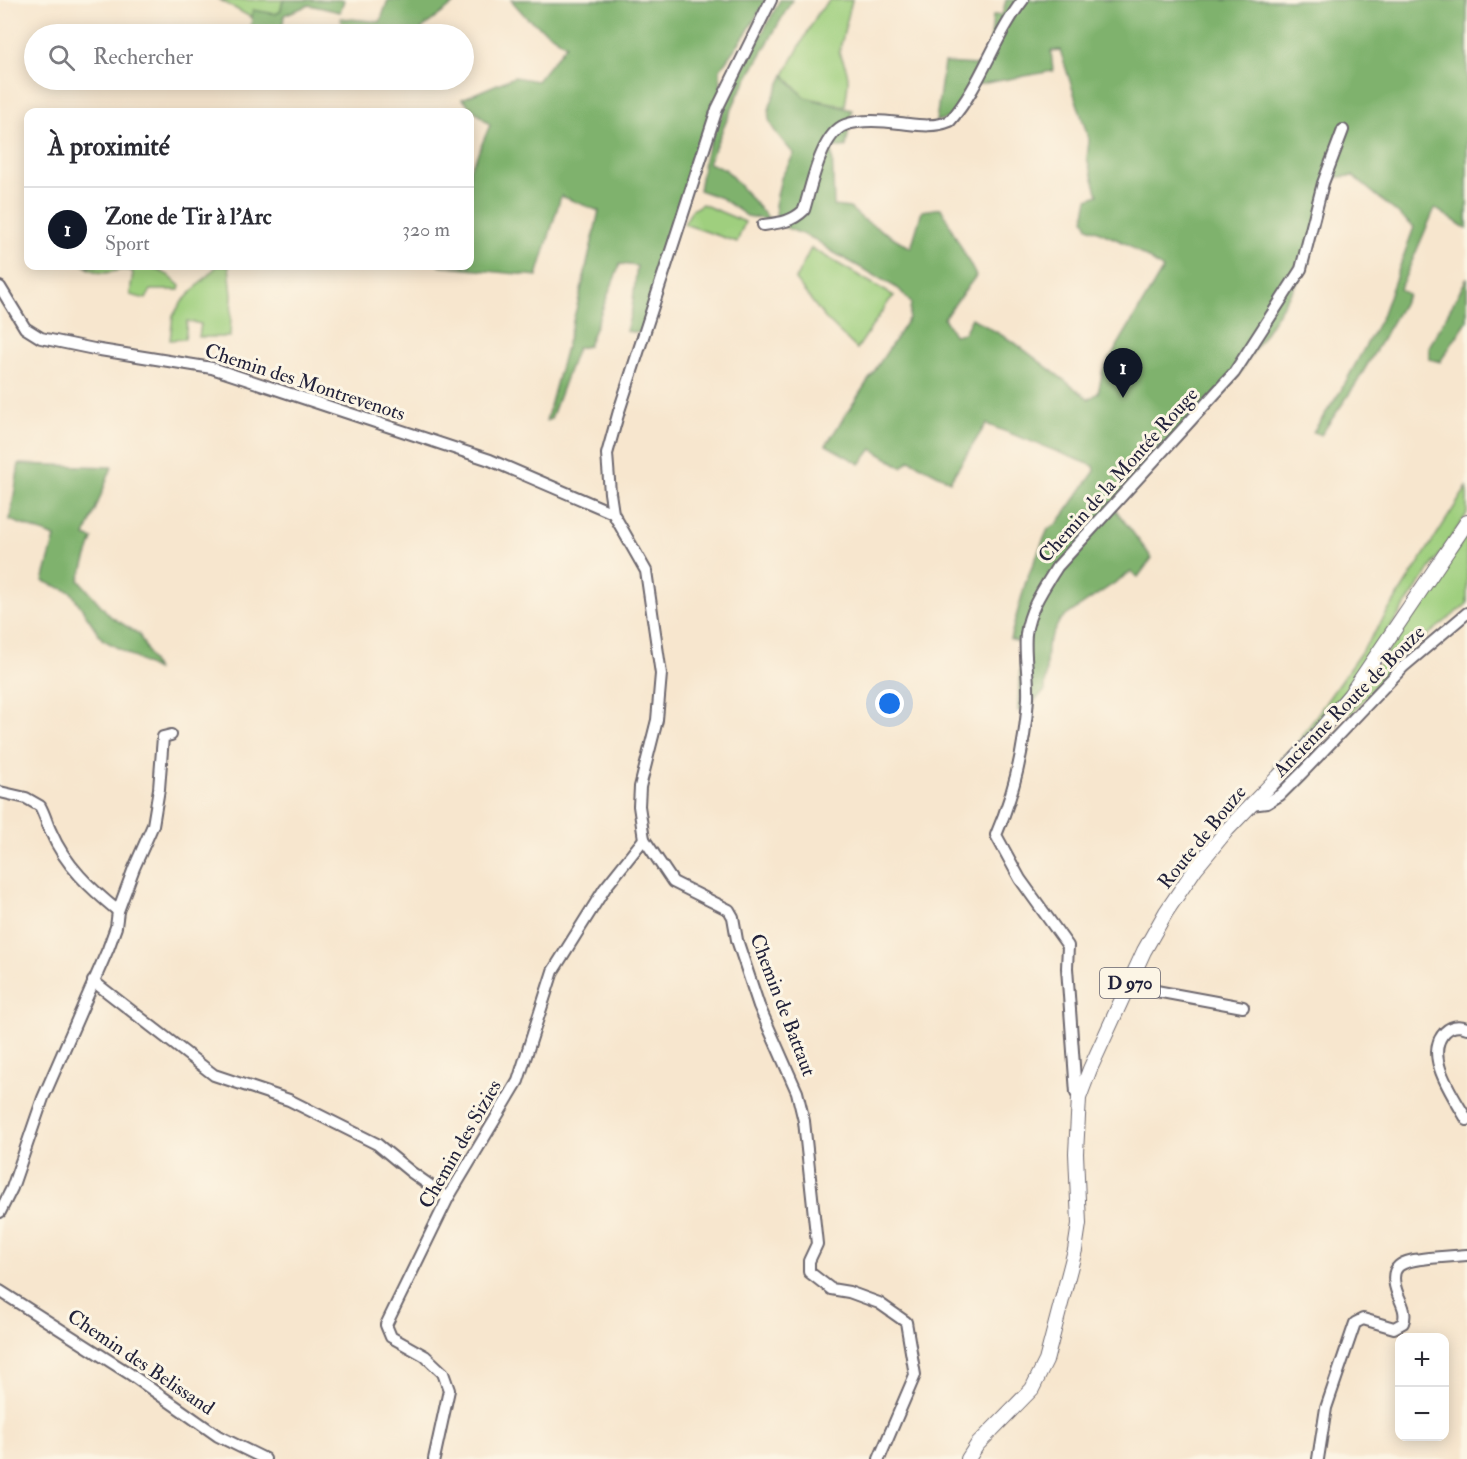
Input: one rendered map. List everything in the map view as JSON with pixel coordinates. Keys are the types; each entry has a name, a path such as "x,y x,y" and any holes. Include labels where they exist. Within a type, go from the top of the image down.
{"main road":[{"name":"Route de Bouze","path":"968,1459 977,1445 1032,1389 1046,1361 1075,1250 1079,1224 1076,1135 1079,1098 1144,951 1195,869 1251,805 1303,751 1350,695 1467,522"}],"street":[{"path":"613,513 608,454 619,411 717,109 771,0"},
{"path":"763,225 783,223 797,217 804,210 826,143 835,131 845,125 861,122 895,122 931,127 950,121 1023,0"},
{"name":"Chemin de la Montée Rouge","path":"1079,1098 1075,1082 1067,968 1068,946 1020,879 996,835 1010,801 1018,771 1028,697 1026,633 1036,602 1057,567 1234,373 1301,269 1323,183 1343,130"},
{"name":"Chemin des Montrevenots","path":"0,287 25,328 40,338 212,368 490,460 613,513"},
{"name":"Chemin de Battaut","path":"613,513 646,571 661,674 657,720 640,787 639,806 644,839 672,882 729,910 733,917 737,940 759,1006 797,1092 804,1121 817,1244 809,1261 809,1272 831,1289 849,1292 879,1303 906,1322 915,1375 879,1459"},
{"name":"Ancienne Route de Bouze","path":"1251,805 1268,803 1280,795 1403,667 1467,613"},
{"path":"0,1212 12,1188 43,1098 116,927 118,911 153,825 159,789 163,736 171,735"},
{"path":"0,792 26,798 40,806 51,832 69,863 90,888 118,911"},
{"name":"Chemin des Sizies","path":"434,1459 436,1441 449,1390 443,1373 433,1363 391,1337 386,1325 448,1198 518,1081 553,971 605,888 644,839"},
{"path":"93,981 214,1075 289,1101 377,1144 448,1198"},
{"path":"1129,986 1243,1007"},
{"path":"1467,1028 1459,1026 1447,1030 1440,1040 1437,1054 1444,1079 1467,1120"},
{"path":"1318,1459 1326,1408 1355,1323 1363,1319 1394,1328 1401,1325 1404,1312 1394,1281 1397,1267 1404,1262 1467,1255"},
{"name":"Chemin des Belissand","path":"0,1291 130,1374 218,1436 265,1459"}],"green space":[{"path":"220,0 285,0 281,11 276,14 253,10 252,18"},
{"path":"285,0 344,0 340,12 309,5 284,15 283,24 251,24 253,10 276,14 281,11"},
{"path":"388,0 459,0 428,24 342,24 341,18 380,22"},
{"path":"511,0 766,0 747,32 720,69 721,90 641,333 626,331 632,309 637,266 620,264 588,346 577,348 551,419 546,421 580,295 599,211 561,196 537,276 474,270 474,162 490,125 462,99 514,77 537,81 566,45 527,18"},
{"path":"780,0 792,0 737,97 708,163 725,169 770,220 747,216 721,198 699,190 705,155 734,86"},
{"path":"830,0 852,0 839,53 847,73 845,106 804,97 784,75 818,13"},
{"path":"1006,0 1467,0 1467,229 1435,208 1400,289 1408,295 1356,384 1321,435 1313,432 1340,392 1382,316 1414,227 1353,176 1336,177 1306,269 1237,377 1115,509 1152,558 1138,577 1131,572 1060,620 1047,645 1045,691 1036,699 1031,710 1018,711 1021,643 1010,639 1026,581 1048,529 1057,524 1095,471 1094,466 986,424 950,481 910,460 902,467 872,449 860,464 826,445 909,318 911,303 899,289 831,251 816,240 782,226 777,218 775,205 781,178 794,154 771,125 769,118 772,101 784,75 804,97 852,110 846,147 832,147 834,206 850,208 864,220 911,248 922,211 941,208 976,276 944,318 954,335 964,333 972,318 1015,343 1089,399 1098,393 1103,370 1163,269 1127,244 1088,227 1084,219 1088,199 1098,195 1087,159 1089,140 1060,50 1051,51 1053,71 970,86 951,118 936,121 944,63 978,65 990,49 993,15 1002,15"},
{"path":"702,204 745,222 737,242 684,224 692,210"},
{"path":"811,248 894,296 857,349 825,318 795,280"},
{"path":"92,270 121,270 106,273"},
{"path":"127,270 158,270 168,275 180,286 179,290 151,290 146,299 130,295 133,272"},
{"path":"213,270 229,270 232,295 230,337 199,337 201,324 187,321 185,339 170,340 173,316 181,303"},
{"path":"1467,278 1467,321 1440,362 1429,359 1429,347"},
{"path":"19,464 112,467 85,536 93,539 79,580 110,616 139,634 156,670 102,639 71,592 43,581 55,537 10,520"},
{"path":"1467,487 1467,514 1350,687 1277,771 1273,766 1298,742 1375,632"},
{"path":"1467,534 1467,604 1413,647 1380,679 1352,714 1346,710"}],"place":[{"name":"Zone de Tir à l'Arc","path":"1123,398"}]}
